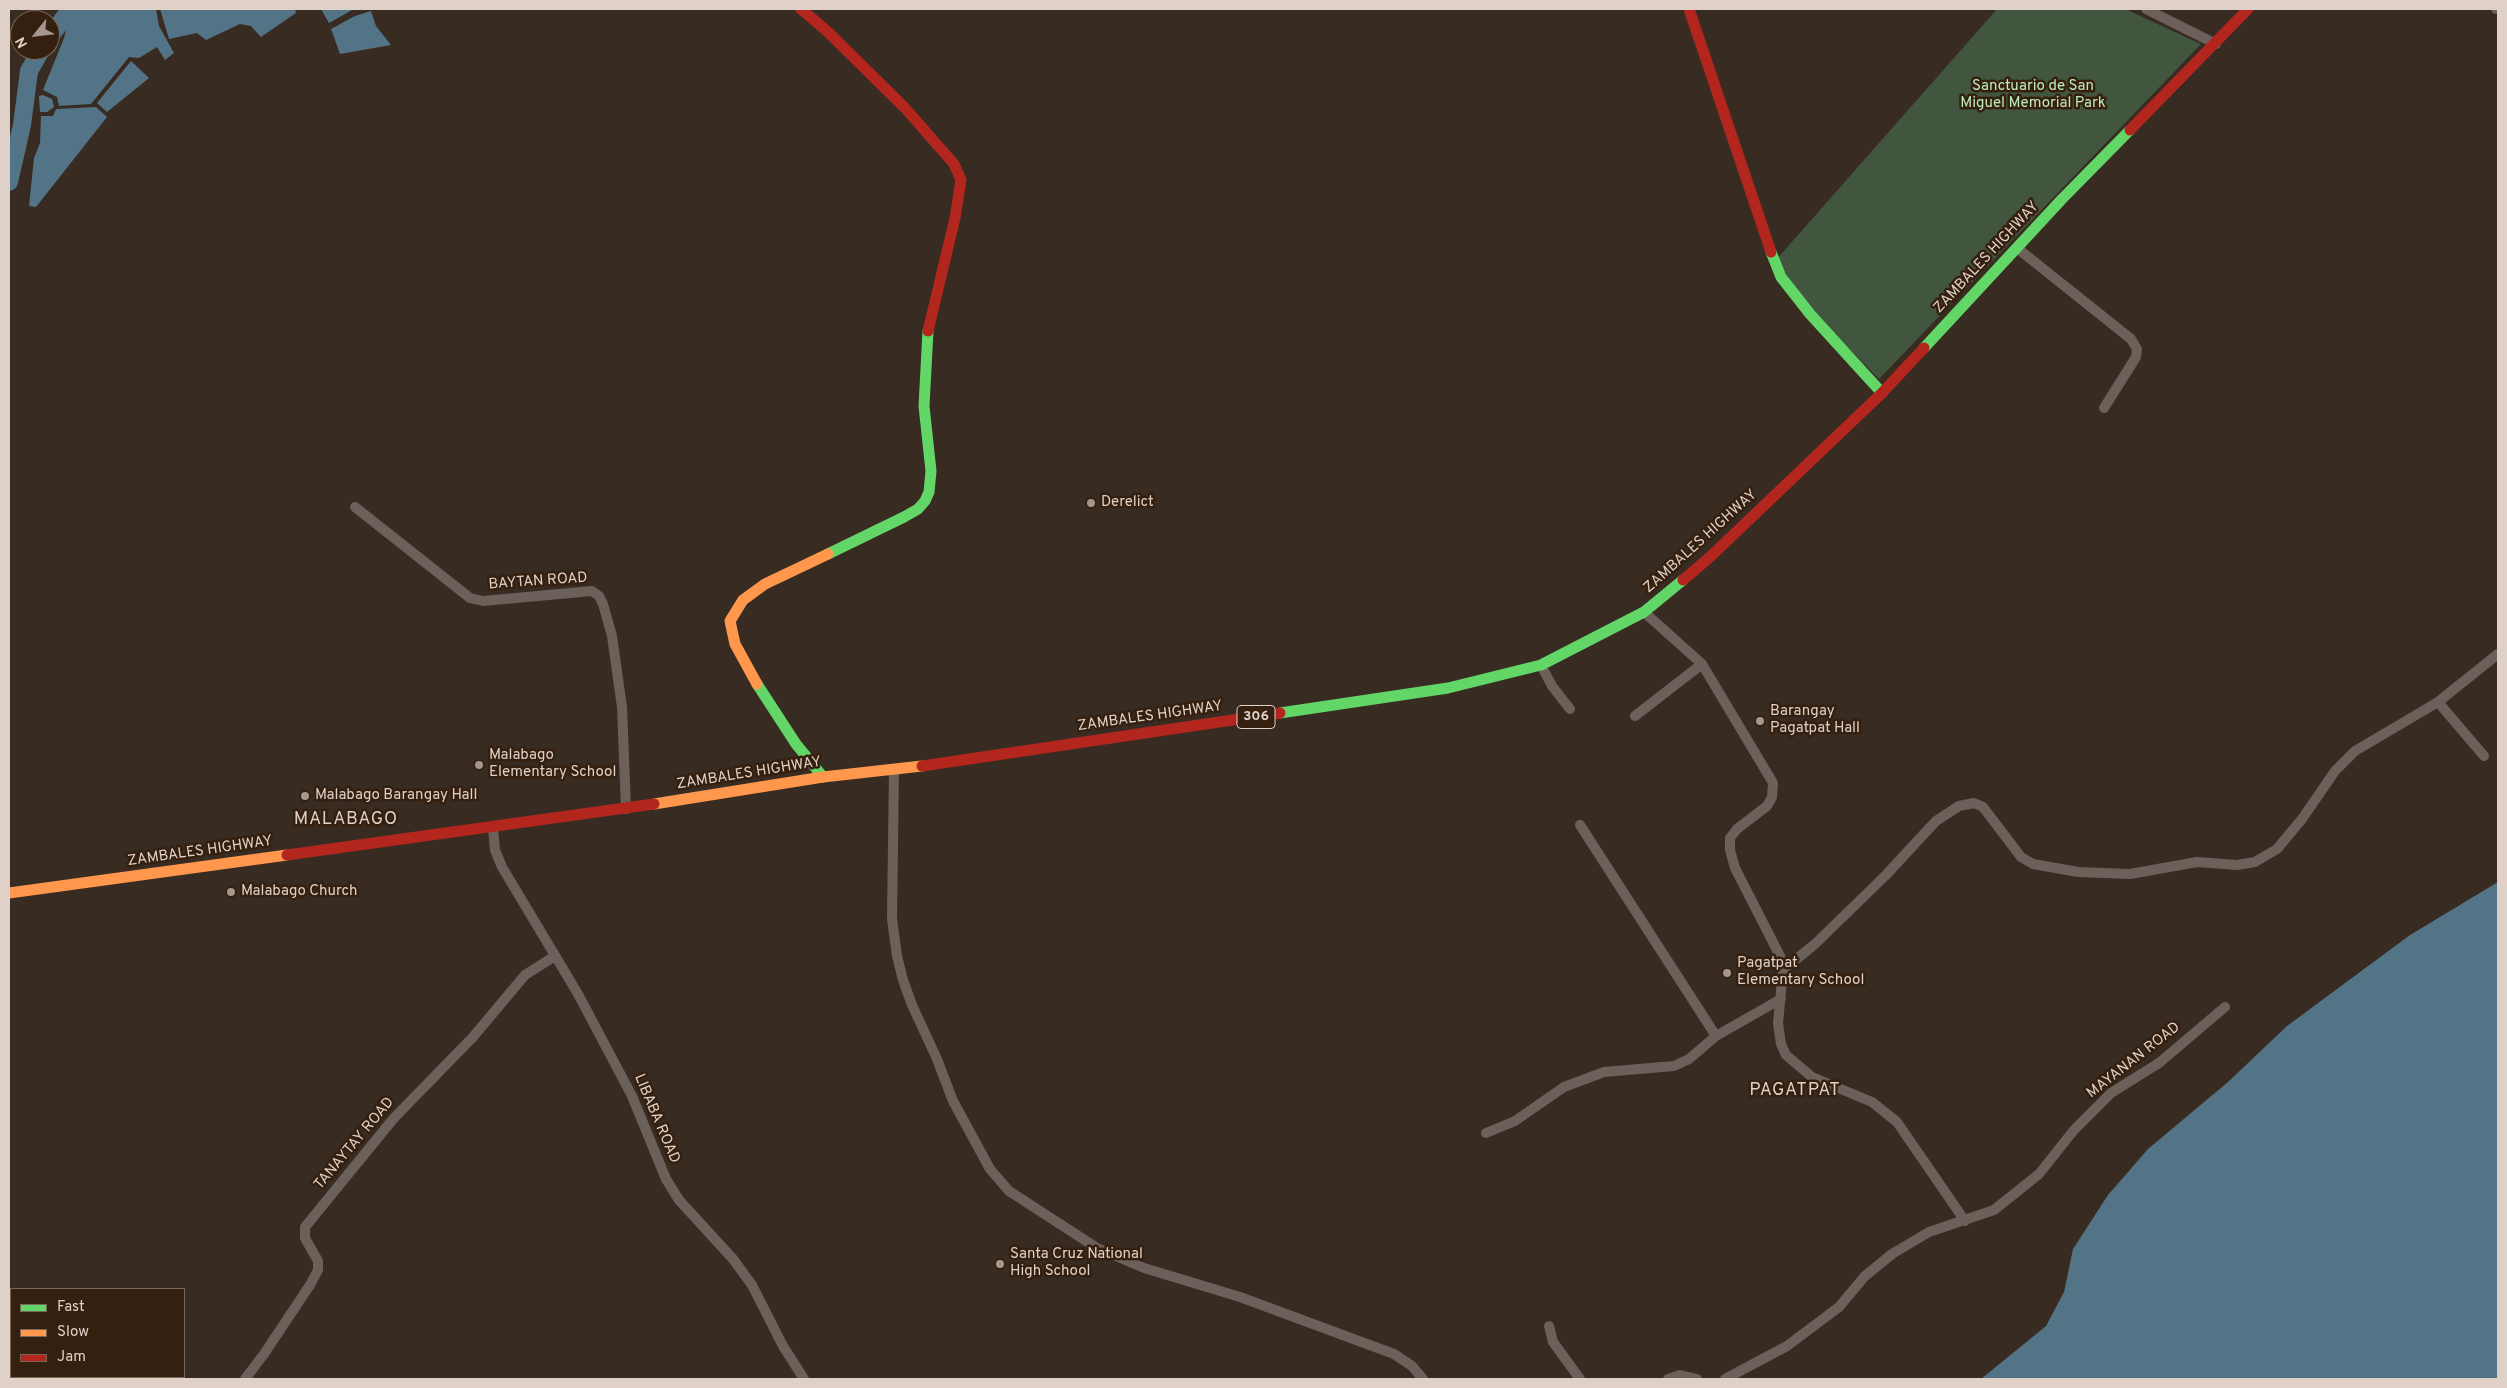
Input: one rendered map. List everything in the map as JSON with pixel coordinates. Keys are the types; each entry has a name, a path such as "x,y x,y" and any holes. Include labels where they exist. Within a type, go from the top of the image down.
{"main road":[{"path":"801,9 828,32 905,108 954,164 961,180 955,218 927,334 924,406 931,471 929,492 925,501 918,509 904,517 765,584 743,600 730,620 735,644 762,694 796,744 823,777"},
{"path":"1689,9 1761,228 1781,277 1810,314 1882,393"},
{"name":"ZAMBALES HIGHWAY","path":"9,893 493,828 626,809 823,777 894,770 1456,687 1541,665 1644,612 1710,557 1882,393 2017,248 2248,9"}],"street":[{"path":"2146,9 2216,44"},
{"path":"2017,248 2131,339 2137,349 2136,358 2104,408"},
{"name":"BAYTAN ROAD","path":"355,508 470,598 483,601 592,591 599,596 612,636 622,707 626,809"},
{"path":"1644,612 1702,664 1773,783 1772,797 1768,806 1737,829 1730,838 1730,850 1739,877 1780,956 1783,970 1778,1029 1781,1044 1786,1055 1812,1077 1872,1102 1897,1122 1964,1221"},
{"path":"1783,970 1834,926 1936,821 1959,806 1974,803 1983,807 2021,857 2033,864 2078,872 2130,874 2197,862 2237,865 2255,862 2277,849 2302,819 2336,771 2355,751 2438,702 2498,654"},
{"path":"1635,716 1702,664"},
{"path":"1541,665 1552,686 1570,708"},
{"path":"2438,702 2484,756"},
{"path":"894,770 892,920 903,980 953,1101 990,1169 1008,1191 1097,1248 1144,1268 1240,1297 1394,1354 1412,1366 1423,1379"},
{"path":"1580,825 1716,1036"},
{"name":"LIBABA ROAD","path":"493,828 495,850 502,867 578,994 632,1096 666,1180 679,1200 733,1259 752,1285 784,1346 804,1379"},
{"name":"TANAYTAY ROAD","path":"245,1379 269,1348 318,1270 318,1261 306,1238 305,1227 394,1118 473,1037 526,975 555,956"},
{"path":"1486,1133 1515,1122 1564,1087 1604,1072 1674,1066 1689,1059 1716,1036 1781,999"},
{"name":"MAYANAN ROAD","path":"1726,1379 1794,1340 1839,1307 1865,1276 1892,1254 1929,1232 1994,1210 2039,1174 2074,1130 2111,1093 2159,1063 2225,1007"},
{"path":"1549,1326 1554,1342 1580,1379"},
{"path":"1668,1379 1680,1375 1697,1379"}],"green space":[{"name":"Sanctuario de San Miguel Memorial Park","path":"1997,9 2125,9 2201,44 1879,379 1815,314 1776,260"}],"water":[{"path":"76,9 156,9 159,26 174,53 165,60 157,47 139,58 129,57 91,104 59,106 57,97 43,90 55,60 60,60 60,48 70,16"},
{"path":"160,9 295,9 296,13 261,37 251,26 240,24 206,40 197,33 169,39"},
{"path":"321,9 354,9 329,23"},
{"path":"371,11 376,26 391,45 340,54 331,29 355,16"},
{"path":"131,61 149,78 107,112 97,103"},
{"path":"43,95 52,99 54,107 47,112 40,112 39,96"},
{"path":"96,107 107,117 36,207 29,206 34,158 40,143 41,116 53,116 56,109"},
{"path":"2498,882 2498,1379 1981,1379 2046,1326 2064,1292 2073,1249 2108,1195 2148,1149 2228,1082 2287,1026 2410,935"}],"waterway":[{"path":"60,23 71,9"},
{"path":"9,182 22,125 29,71 35,60"}],"traffic: fast":[{"path":"1924,348 2062,199 2130,130"},
{"path":"1771,252 1781,277 1810,314 1882,393"},
{"path":"828,554 904,517 918,509 925,501 929,492 931,471 924,406 928,331"},
{"path":"1280,713 1448,688 1541,665 1644,612 1683,580"},
{"path":"757,684 796,744 823,777"}],"traffic: slow":[{"path":"757,684 735,644 730,621 743,600 765,584 828,554"},
{"path":"654,804 823,777 922,766"},
{"path":"9,893 287,855"}],"traffic: jam":[{"path":"801,9 828,32 905,108 954,164 961,180 955,218 928,331"},
{"path":"1689,9 1771,252"},
{"path":"2130,130 2248,9"},
{"path":"1683,580 1710,557 1882,393 1924,348"},
{"path":"922,766 1280,713"},
{"path":"287,855 654,804"}],"place":[{"name":"Derelict","path":"1091,503"},
{"name":"Barangay Pagatpat Hall","path":"1760,721"},
{"name":"Malabago Elementary School","path":"479,765"},
{"name":"Malabago Barangay Hall","path":"305,796"},
{"name":"Malabago Church","path":"231,892"},
{"name":"Pagatpat Elementary School","path":"1727,973"},
{"name":"Santa Cruz National High School","path":"1000,1264"}],"district":[{"name":"MALABAGO","path":"346,820"},
{"name":"PAGATPAT","path":"1795,1091"}]}
